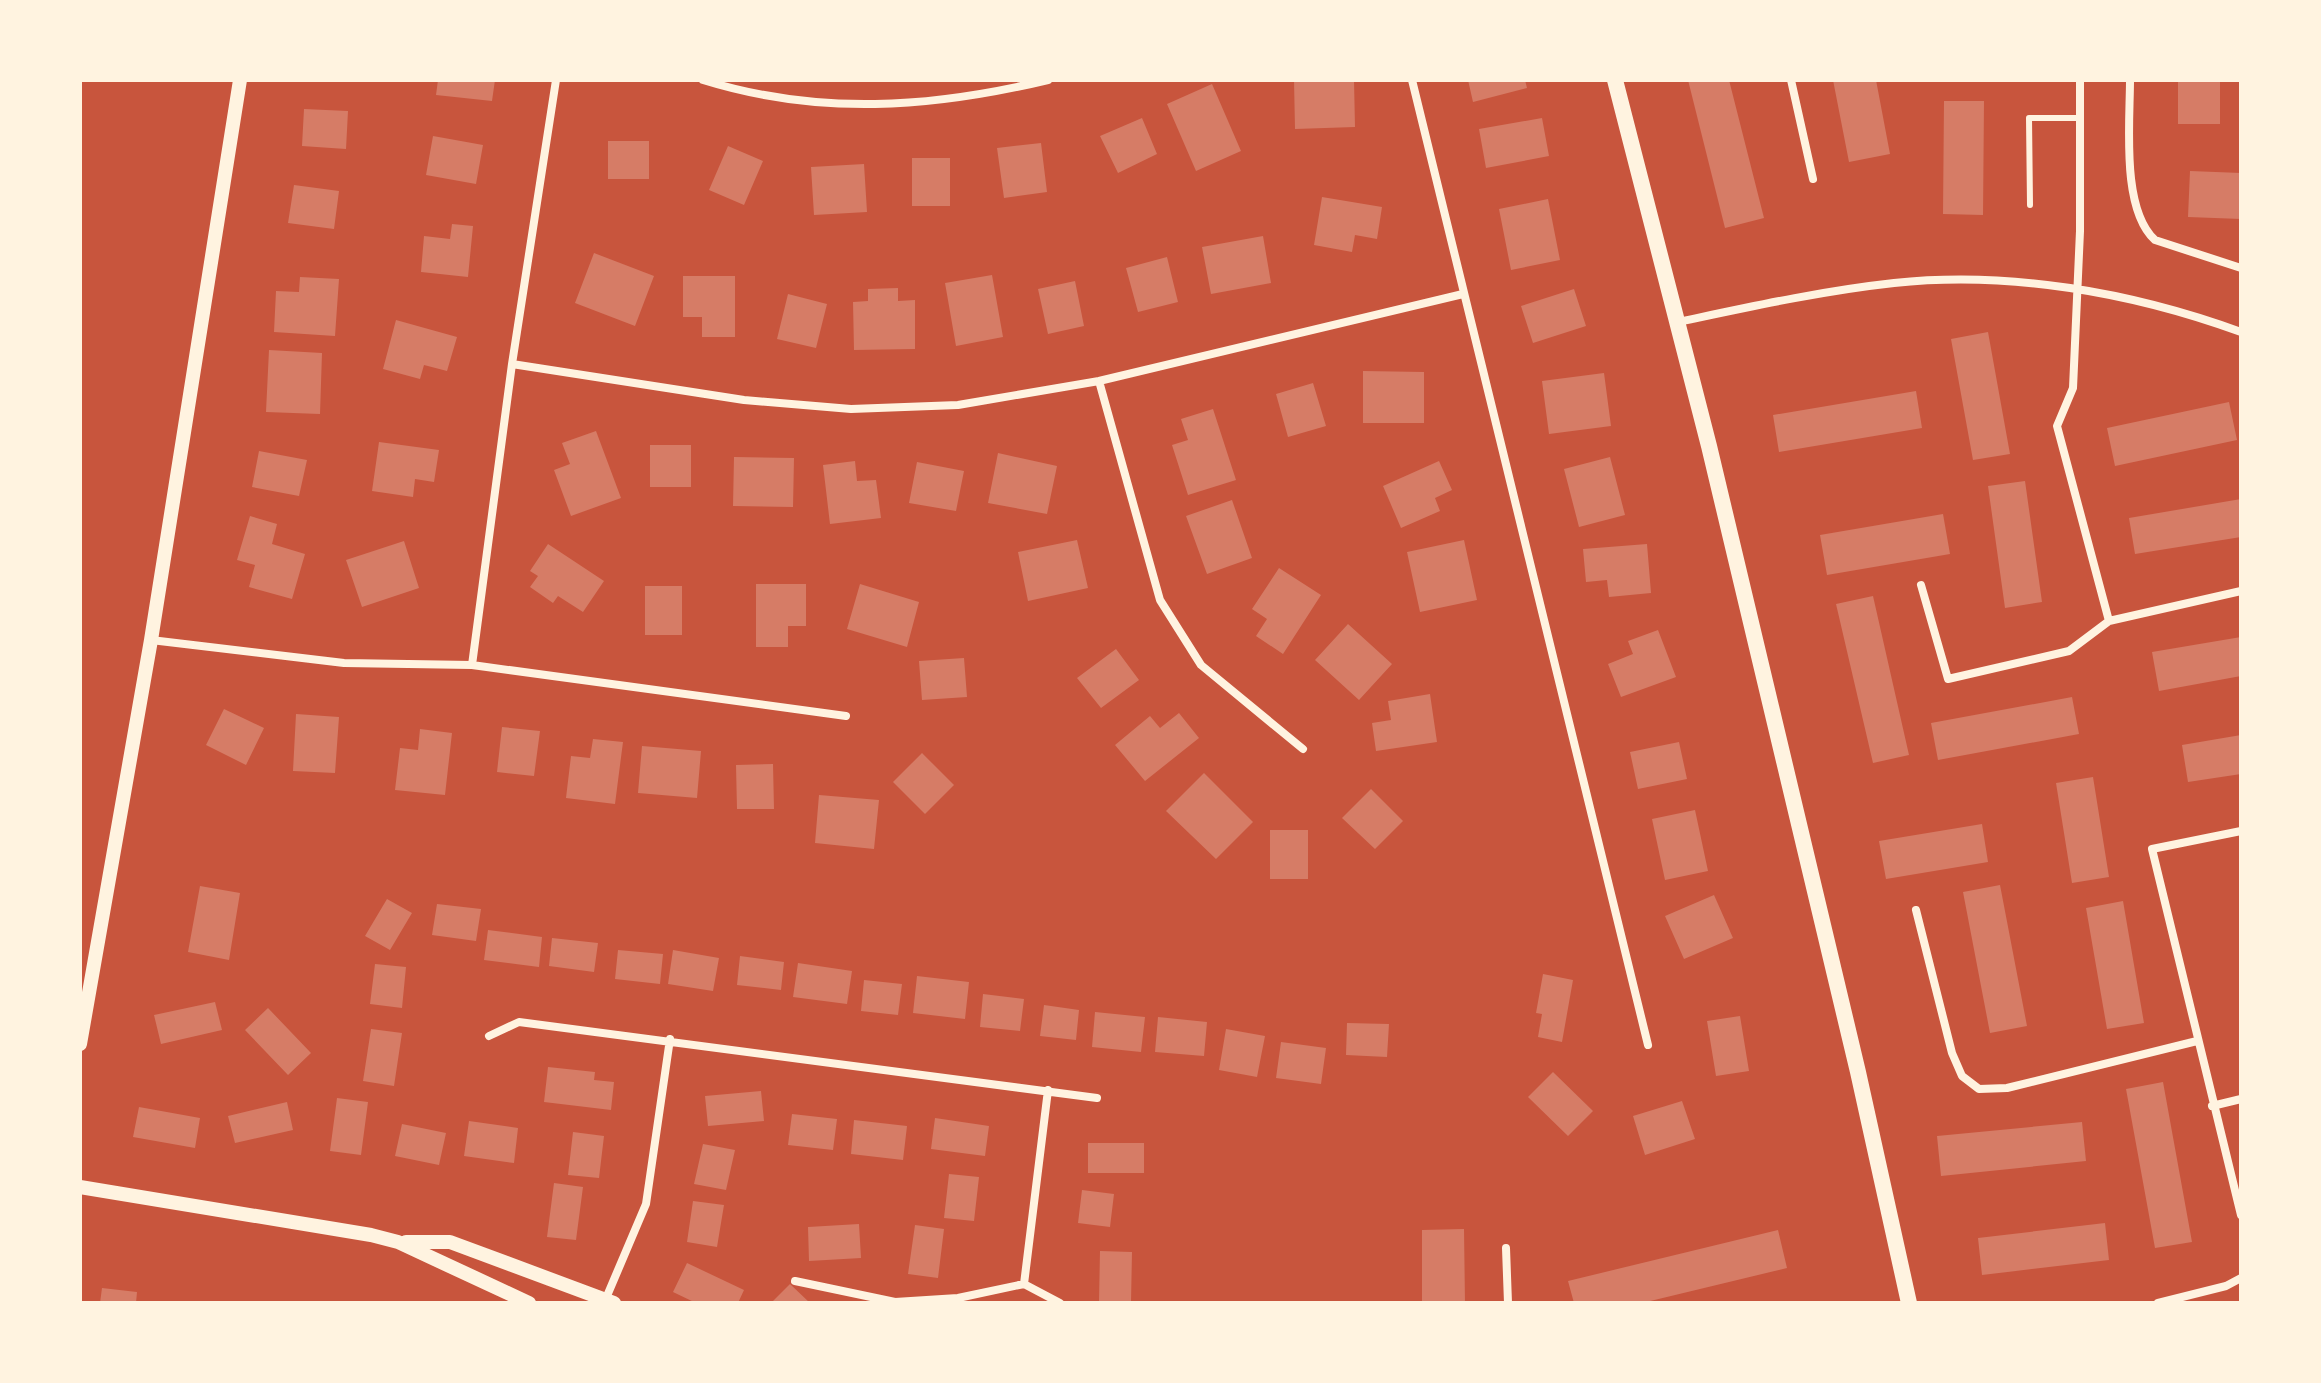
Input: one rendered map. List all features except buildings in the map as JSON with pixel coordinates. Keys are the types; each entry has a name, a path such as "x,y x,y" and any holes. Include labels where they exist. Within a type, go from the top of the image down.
{"main road":[{"path":"1615,80 1678,322 1858,1072 1909,1303"}],"street":[{"path":"80,1044 151,640 240,80"},
{"path":"472,665 512,364 556,80"},
{"path":"703,80 786,100 841,106 943,102 1011,84 1048,80"},
{"path":"1412,80 1648,1045"},
{"path":"1791,80 1813,179"},
{"path":"2080,80 2073,388 2057,426 2109,621"},
{"path":"2130,80 2133,197 2148,234 2168,245 2241,268"},
{"path":"1678,322 1826,292 1897,283 1967,280 2076,287 2209,320 2241,332"},
{"path":"512,364 744,400 851,409 958,405 1099,381 1463,294"},
{"path":"1099,381 1160,600 1201,665 1303,749"},
{"path":"1921,585 1948,679 2069,651 2109,621 2241,591"},
{"path":"151,640 344,663 472,665 846,716"},
{"path":"2241,831 2152,849 2212,1106 2241,1215"},
{"path":"1916,910 1952,1053 1962,1076 1979,1089 2007,1088 2197,1041"},
{"path":"489,1036 519,1022 670,1039 1097,1098"},
{"path":"80,1187 398,1242 450,1242 608,1302 646,1204 670,1039"},
{"path":"1024,1284 1048,1090"},
{"path":"2212,1106 2241,1099"},
{"path":"398,1242 491,1282 525,1302"},
{"path":"1506,1248 1508,1303"},
{"path":"2158,1303 2226,1286 2241,1278"},
{"path":"795,1281 895,1302 958,1298 1024,1284 1060,1303"}],"lane":[{"path":"2030,205 2029,118 2080,118"}]}
